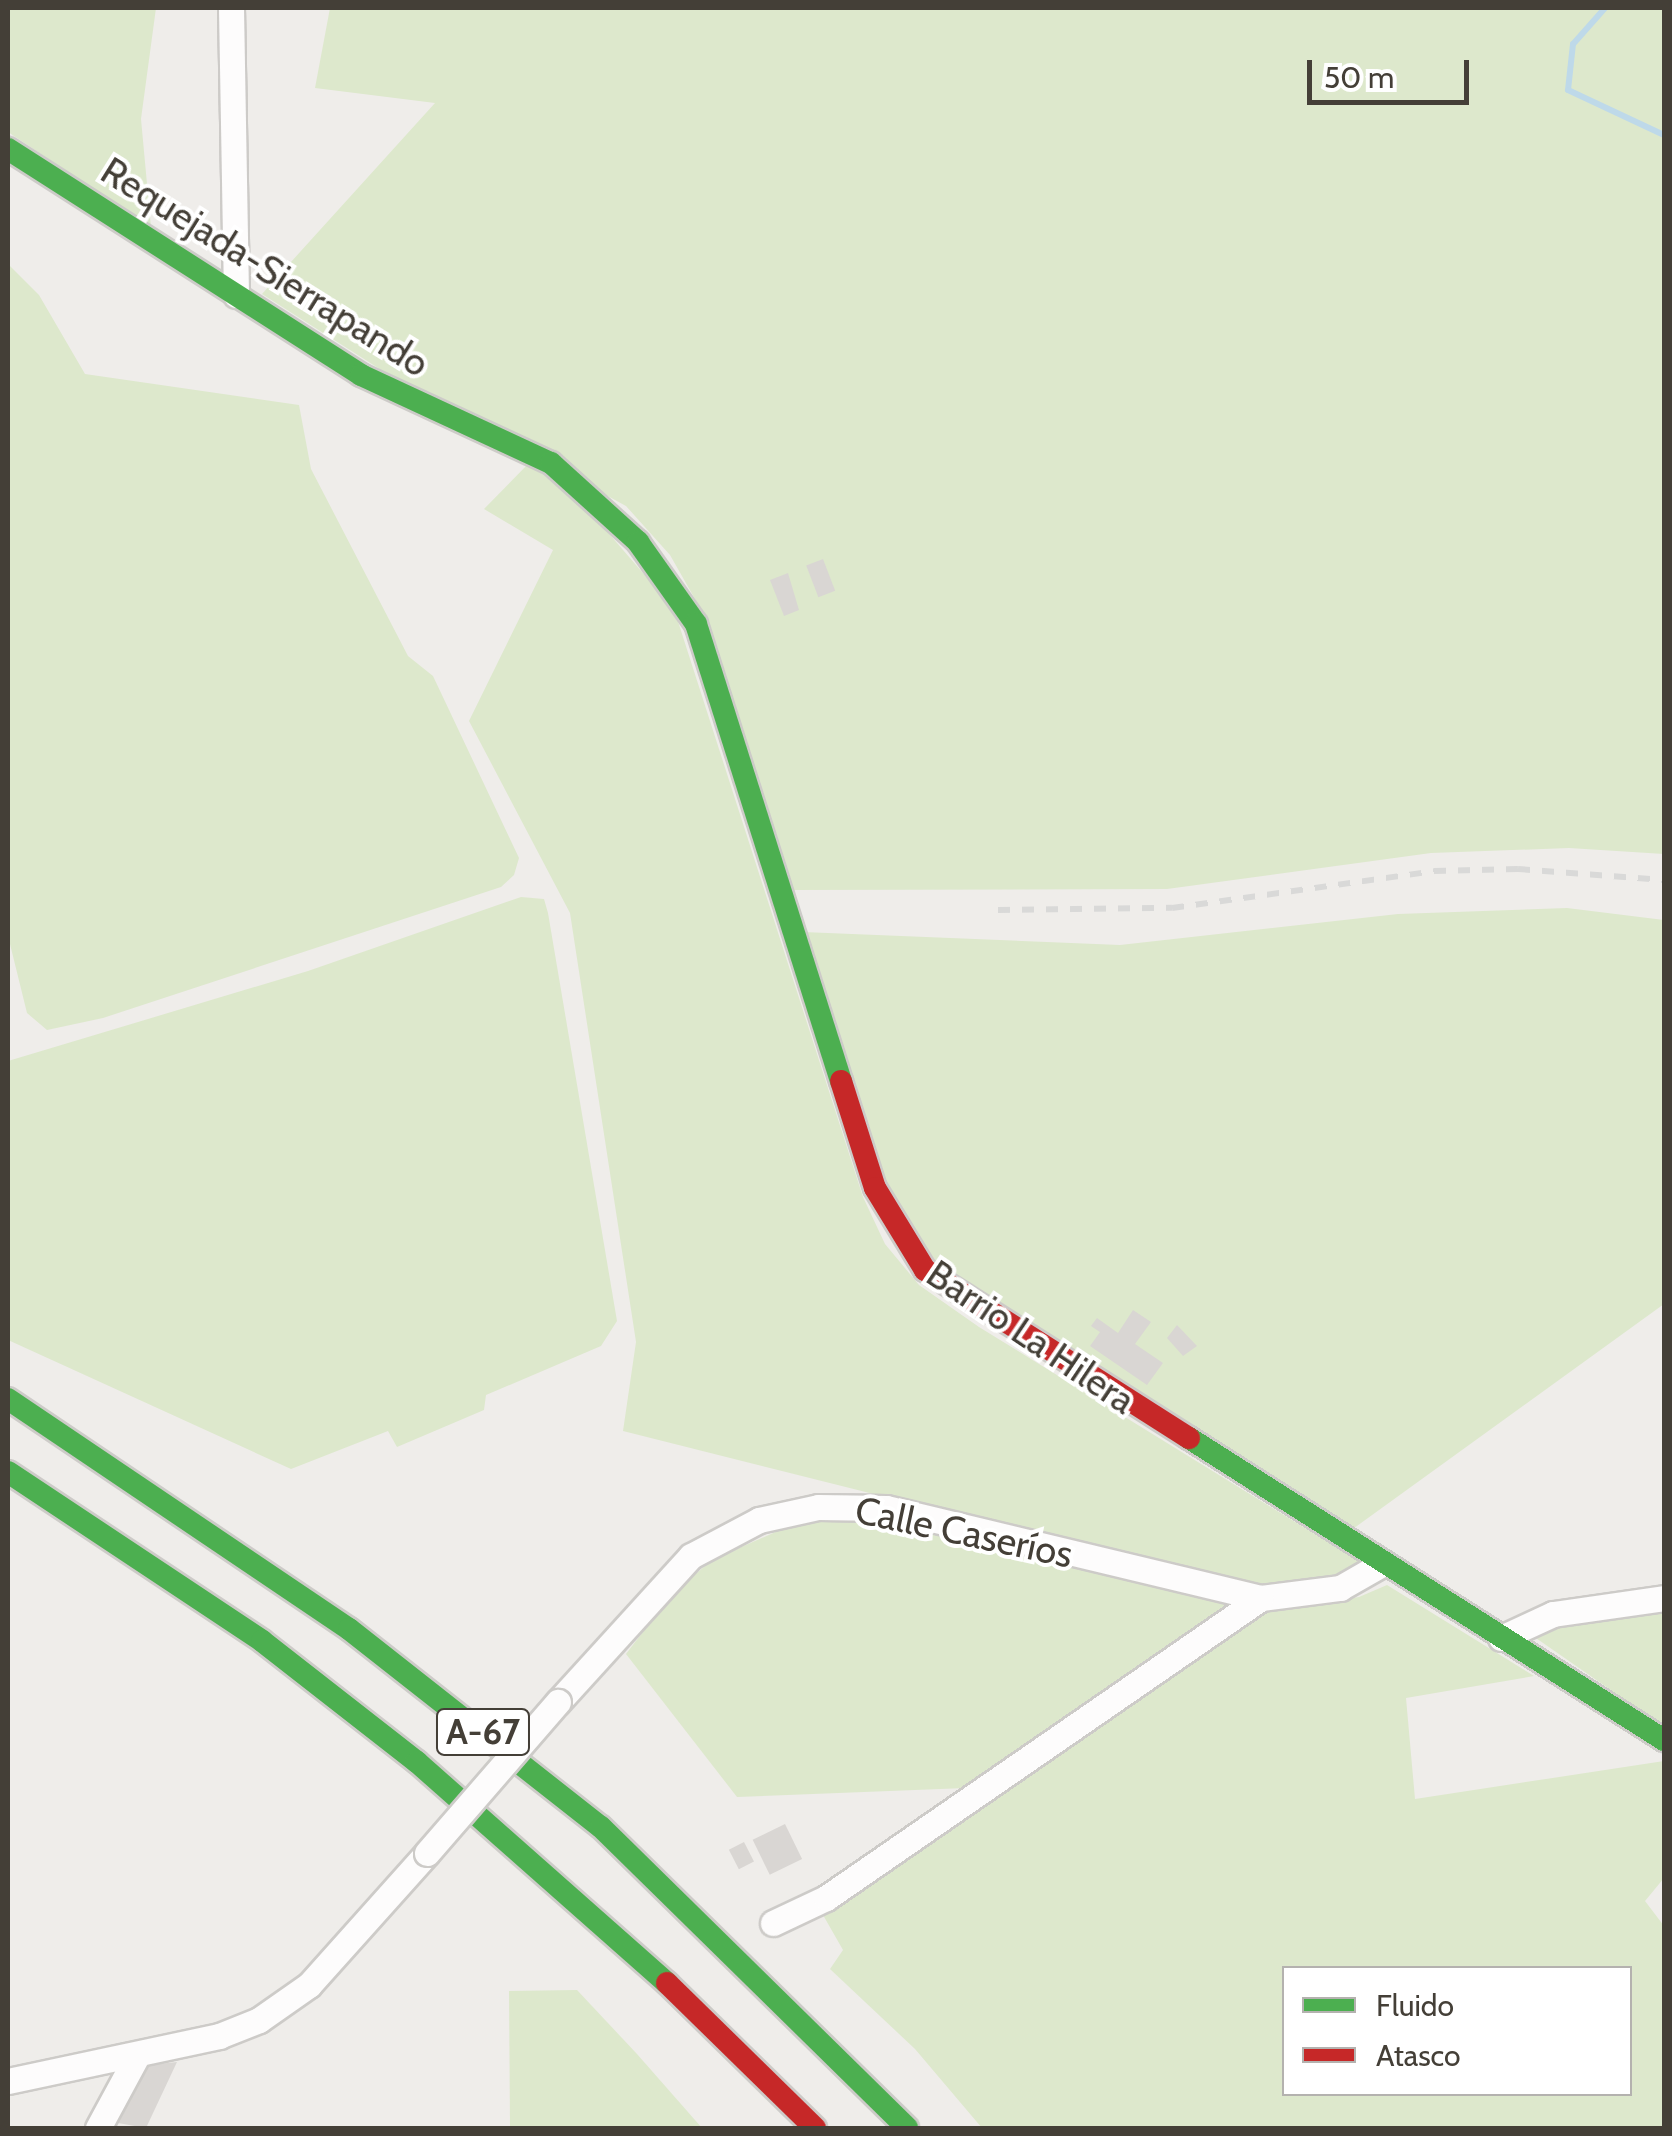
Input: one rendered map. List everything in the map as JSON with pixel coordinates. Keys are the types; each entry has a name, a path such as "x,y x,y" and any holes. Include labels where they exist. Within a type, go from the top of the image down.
{"main road":[{"name":"Requejada-Sierrapando","path":"8,149 361,375 552,463 638,542 696,624 772,868"},
{"name":"Barrio La Hilera","path":"772,868 875,1188 908,1252 950,1291 1664,1740"},
{"name":"A-67","path":"8,1399 350,1629 586,1815 710,1928 908,2128"},
{"name":"A-67","path":"8,1472 262,1641 417,1762 635,1952 815,2128"}],"street":[{"path":"231,8 236,294"},
{"name":"Calle Caseríos","path":"138,2054 219,2036 276,2010 331,1963 691,1556 759,1520 818,1507 886,1508 1261,1598 1340,1588 1382,1564"},
{"name":"Calle Caseríos","path":"773,1923 826,1898 1261,1598"},
{"path":"1500,1638 1553,1614 1664,1598"},
{"path":"8,2081 76,2062 138,2054"},
{"path":"98,2128 138,2054"}],"green space":[{"path":"8,8 156,8 141,119 151,227 8,132"},
{"path":"330,8 1664,8 1664,854 1569,848 1431,853 1167,889 789,890 699,606 670,555 626,506 408,387 262,294 435,103 315,88"},
{"path":"8,264 39,295 85,374 299,405 311,469 408,656 433,676 519,858 514,875 501,887 103,1018 47,1030 27,1013 8,936"},
{"path":"528,464 579,499 674,609 863,1197 885,1244 919,1285 979,1327 1360,1562 1338,1577 1244,1587 623,1431 636,1342 570,913 469,721 553,550 484,509"},
{"path":"521,897 544,899 548,913 617,1321 601,1346 486,1395 484,1410 397,1447 388,1431 291,1469 8,1340 8,1061 308,971"},
{"path":"1567,908 1664,920 1664,1304 1350,1531 944,1271 892,1207 803,932 1120,945 1398,914"},
{"path":"807,1518 919,1527 1233,1606 966,1788 737,1797 626,1654 671,1595 712,1560"},
{"path":"1387,1585 1534,1676 1406,1698 1415,1799 1664,1761 1664,1878 1645,1901 1664,1926 1664,2128 982,2128 915,2049 830,1969 843,1950 823,1915 941,1821 1259,1612 1359,1597"},
{"path":"1664,1605 1664,1727 1533,1636 1546,1623"},
{"path":"577,1990 702,2128 510,2128 509,1991"}],"building":[{"path":"823,559 835,591 818,597 806,565"},
{"path":"788,573 799,610 784,616 770,580"},
{"path":"1133,1310 1151,1322 1135,1344 1163,1363 1147,1385 1090,1346 1100,1332 1091,1326 1097,1318 1118,1333"},
{"path":"1177,1325 1197,1346 1183,1356 1167,1338"},
{"path":"785,1824 802,1859 770,1875 753,1840"},
{"path":"744,1842 754,1862 739,1869 729,1850"},
{"path":"177,2062 146,2128 118,2123 148,2065"}],"waterway":[{"path":"1605,8 1573,44 1568,90 1664,135"}],"railway":[{"path":"998,910 1172,908 1434,871 1518,869 1664,880"}],"traffic: fast":[{"path":"8,149 361,375 551,463 638,542 696,624 841,1081"},
{"path":"8,1399 349,1629 601,1827 907,2128"},
{"path":"1189,1438 1664,1740"},
{"path":"8,1472 262,1641 417,1762 667,1983"}],"traffic: jam":[{"path":"841,1081 875,1188 925,1270 1189,1438"},
{"path":"667,1983 815,2128"}]}
